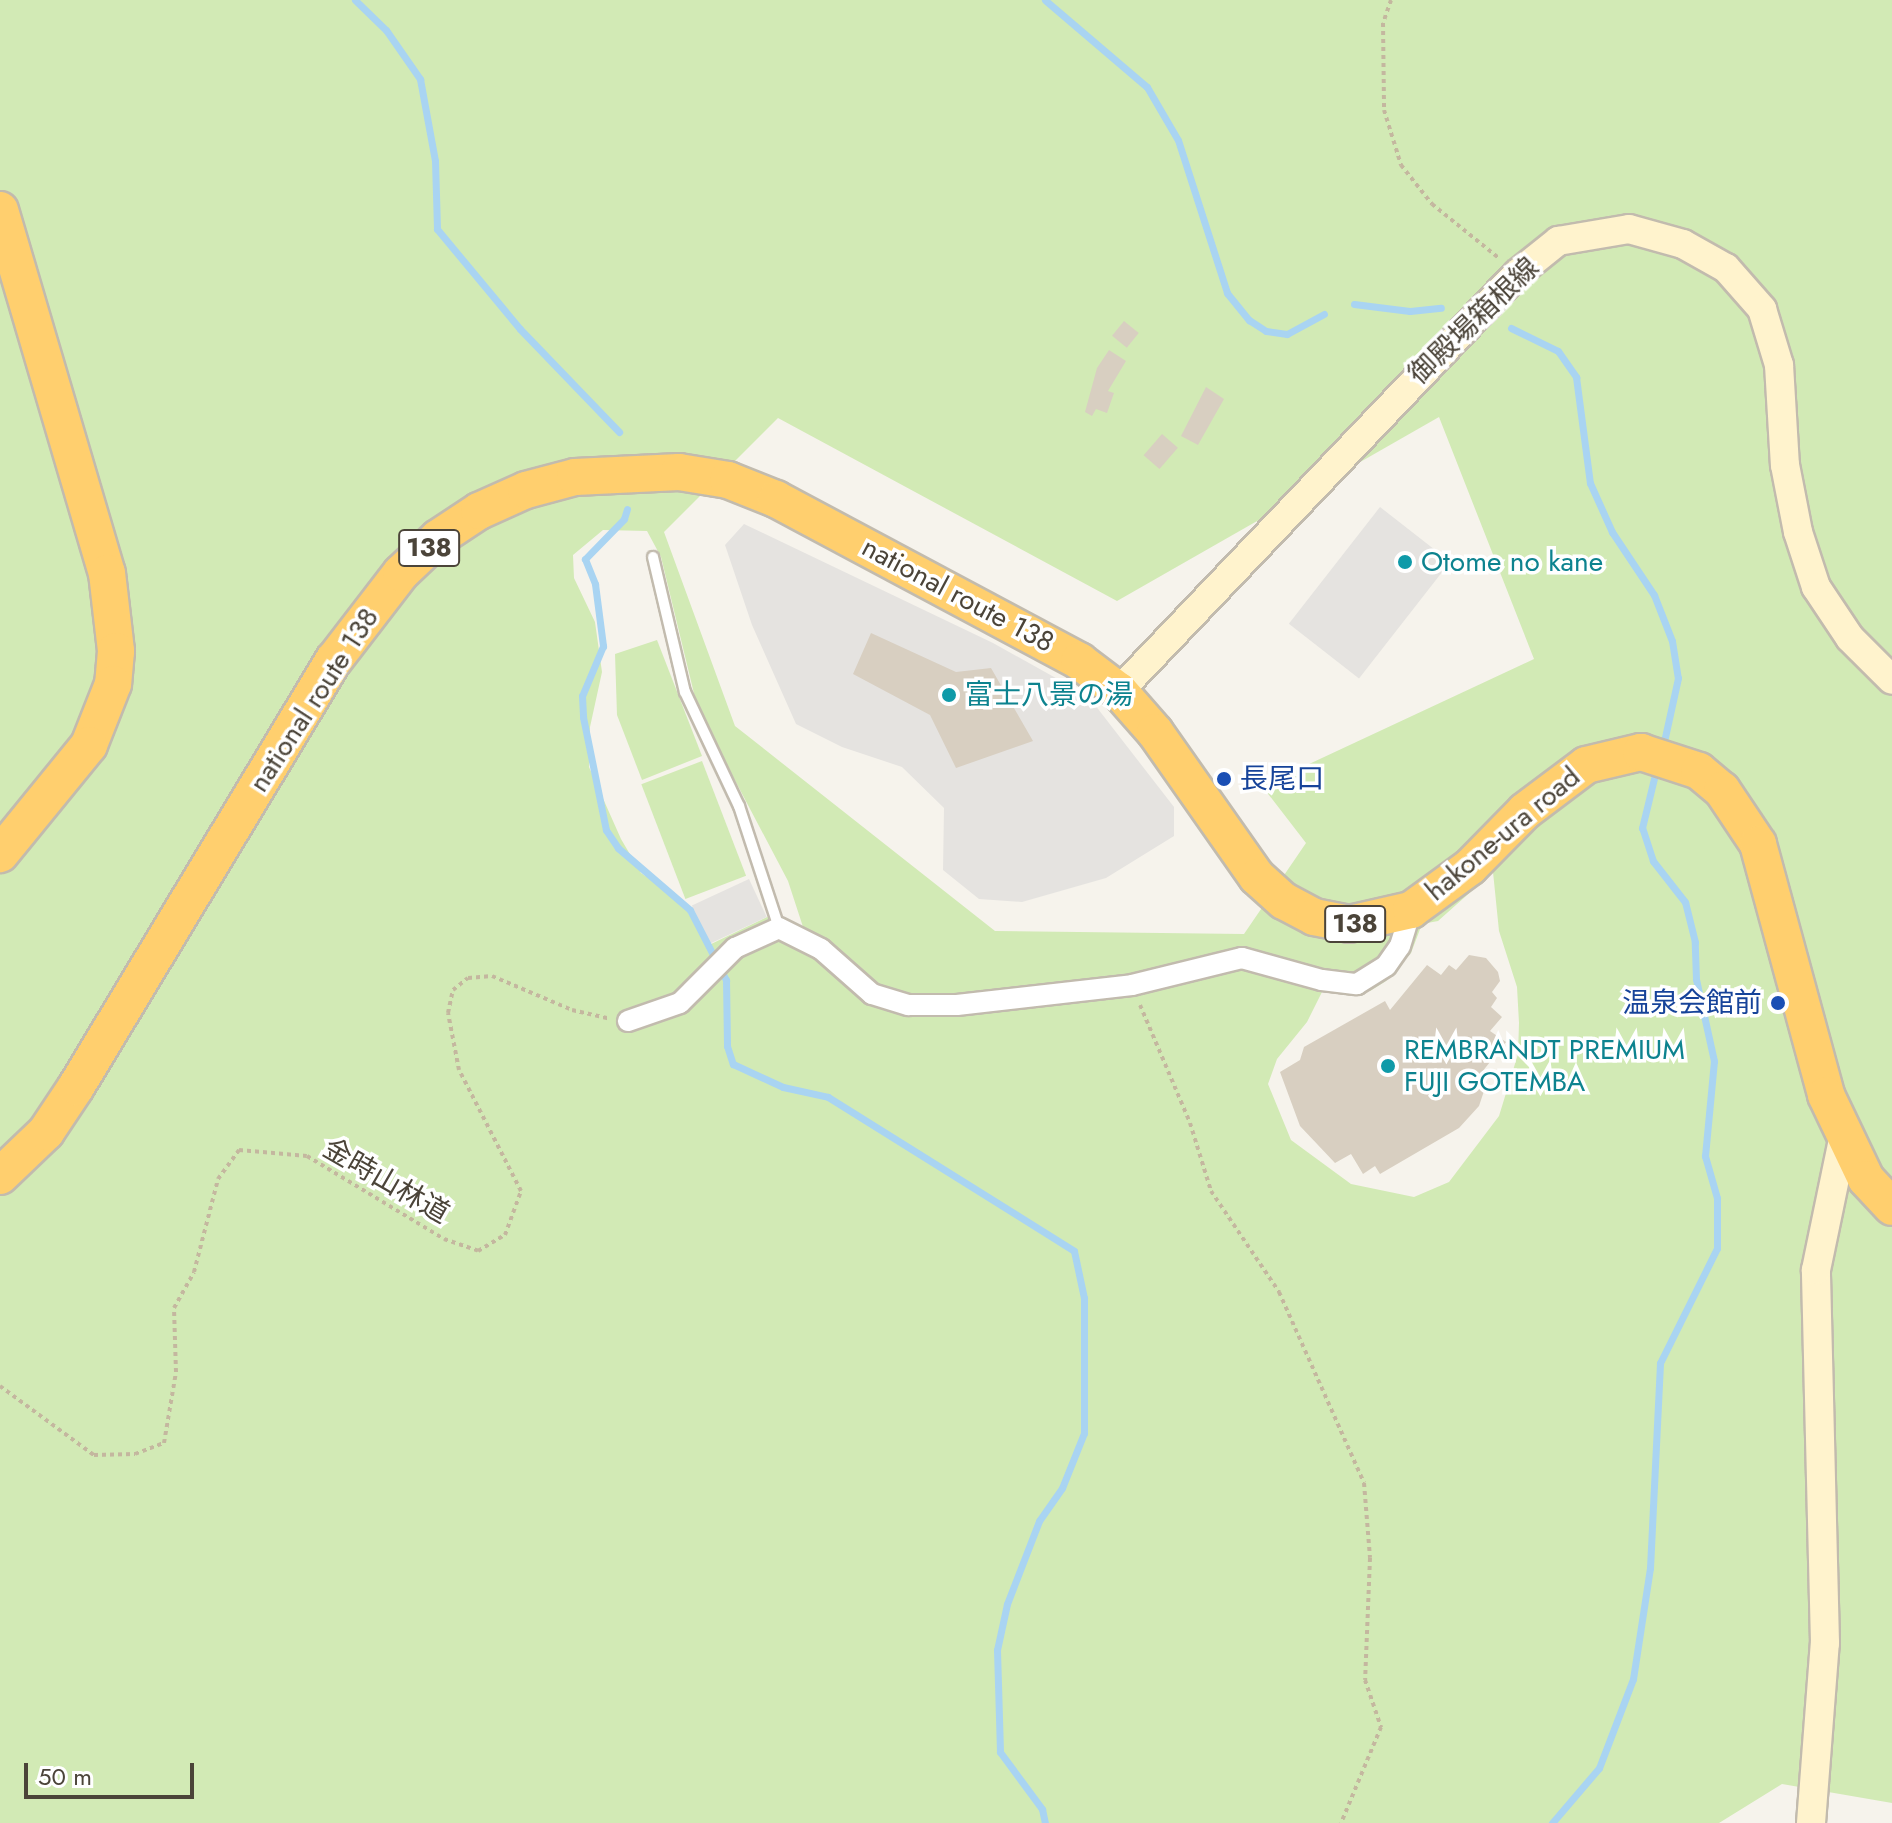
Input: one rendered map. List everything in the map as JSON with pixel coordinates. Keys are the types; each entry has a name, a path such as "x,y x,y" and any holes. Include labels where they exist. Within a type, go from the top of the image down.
{"highway":[{"path":"0,210 107,573 116,651 113,684 89,745 0,854"},
{"name":"national route 138","path":"0,1176 46,1132 76,1087 326,673 367,614 438,538 479,511 526,490 627,471 679,472 728,480 776,499 1043,638 1119,691"},
{"name":"hakone-ura road","path":"1119,691 1155,732 1257,877 1284,901 1314,917 1349,924 1411,910 1470,867 1565,779 1586,765 1641,752 1678,761 1722,790 1758,844 1826,1095 1843,1140 1866,1179 1892,1207"}],"main road":[{"name":"御殿場箱根線","path":"1119,691 1517,274 1558,241 1629,229 1683,244 1726,268 1762,309 1779,365 1785,465 1816,587 1850,638 1892,680"},
{"path":"1811,1823 1825,1643 1816,1270 1843,1140"}],"street":[{"path":"628,1021 680,1003 728,954 779,928 821,949 872,994 908,1005 993,1003 1132,985 1242,958 1322,980 1357,984 1386,966 1400,946 1411,910"}],"lane":[{"path":"653,557 685,692 739,806 779,928"}],"path":[{"path":"1391,0 1383,23 1384,110 1401,165 1432,204 1517,274"},
{"name":"金時山林道","path":"0,1386 94,1455 135,1454 164,1443 176,1372 174,1308 194,1272 218,1179 239,1150 307,1156 444,1239 478,1251 505,1235 521,1191 459,1070 448,1013 453,990 468,978 492,976 572,1010 628,1021"},
{"path":"1132,985 1190,1123 1211,1191 1279,1292 1364,1483 1370,1558 1365,1680 1381,1727 1341,1823"}],"green space":[{"path":"0,0 1892,0 1892,1803 1782,1784 1719,1823 0,1823","holes":["1439,417 1534,659 1262,786 1306,843 1244,934 995,931 735,726 664,532 778,418 1117,601","603,530 647,531 661,557 698,710 788,881 804,930 767,917 707,946 681,900 641,873 621,839 589,767 590,727 602,672 595,622 574,578 573,555","1493,872 1499,931 1517,987 1518,1054 1499,1116 1449,1182 1414,1197 1351,1184 1291,1140 1268,1084 1277,1059 1307,1022 1323,990 1370,991 1386,981 1411,953 1422,924 1438,921"]},
{"path":"657,640 702,756 642,780 617,715 615,654"},
{"path":"702,761 746,876 685,899 641,784"}],"shaded area":[{"path":"1380,507 1450,562 1359,678 1289,624"},
{"path":"744,524 993,643 1088,696 1174,807 1174,836 1106,878 1022,902 979,899 943,870 944,808 902,767 842,747 796,724 752,625 725,545"},
{"path":"749,879 767,917 710,944 692,906"}],"building":[{"path":"1124,321 1139,333 1127,348 1112,336"},
{"path":"1109,350 1126,361 1108,391 1114,393 1107,413 1096,409 1092,416 1085,412 1097,368"},
{"path":"1206,387 1224,399 1198,445 1181,436"},
{"path":"1162,434 1178,448 1159,469 1144,455"},
{"name":"富士八景の湯","path":"871,633 956,672 991,668 1033,741 956,768 930,715 853,674"},
{"name":"REMBRANDT PREMIUM FUJI GOTEMBA","path":"1469,955 1486,958 1498,972 1500,981 1492,992 1497,998 1491,1007 1502,1017 1490,1031 1506,1042 1478,1077 1487,1082 1479,1106 1459,1128 1380,1174 1375,1166 1363,1174 1351,1154 1335,1163 1300,1126 1280,1072 1300,1060 1304,1047 1385,1001 1390,1010 1427,965 1441,975 1449,965 1456,970"}],"waterway":[{"path":"355,0 386,30 420,79 435,161 437,229 520,329 619,432"},
{"path":"1045,0 1147,87 1178,140 1227,293 1249,320 1266,331 1287,334 1324,314"},
{"path":"1354,304 1410,311 1441,308"},
{"path":"1511,328 1558,351 1576,377 1590,483 1612,532 1654,595 1672,641 1678,678 1663,746"},
{"path":"627,509 624,519 585,559 595,584 603,646 582,696 583,717 606,830 618,848 690,910 726,980 727,1046 733,1064 783,1087 828,1097 1074,1251 1084,1298 1084,1433 1062,1488 1039,1521 1007,1604 997,1650 1000,1752 1042,1809 1045,1823"},
{"path":"1552,1823 1599,1768 1633,1679 1650,1568 1660,1363 1717,1248 1717,1198 1705,1156 1714,1061 1696,979 1695,942 1685,902 1653,861 1642,828 1657,766"}],"place":[{"name":"Otome no kane","path":"1405,562"},
{"name":"富士八景の湯","path":"949,695"},
{"name":"長尾口","path":"1224,779"},
{"name":"温泉会館前","path":"1778,1003"},
{"name":"REMBRANDT PREMIUM FUJI GOTEMBA","path":"1388,1066"}]}
